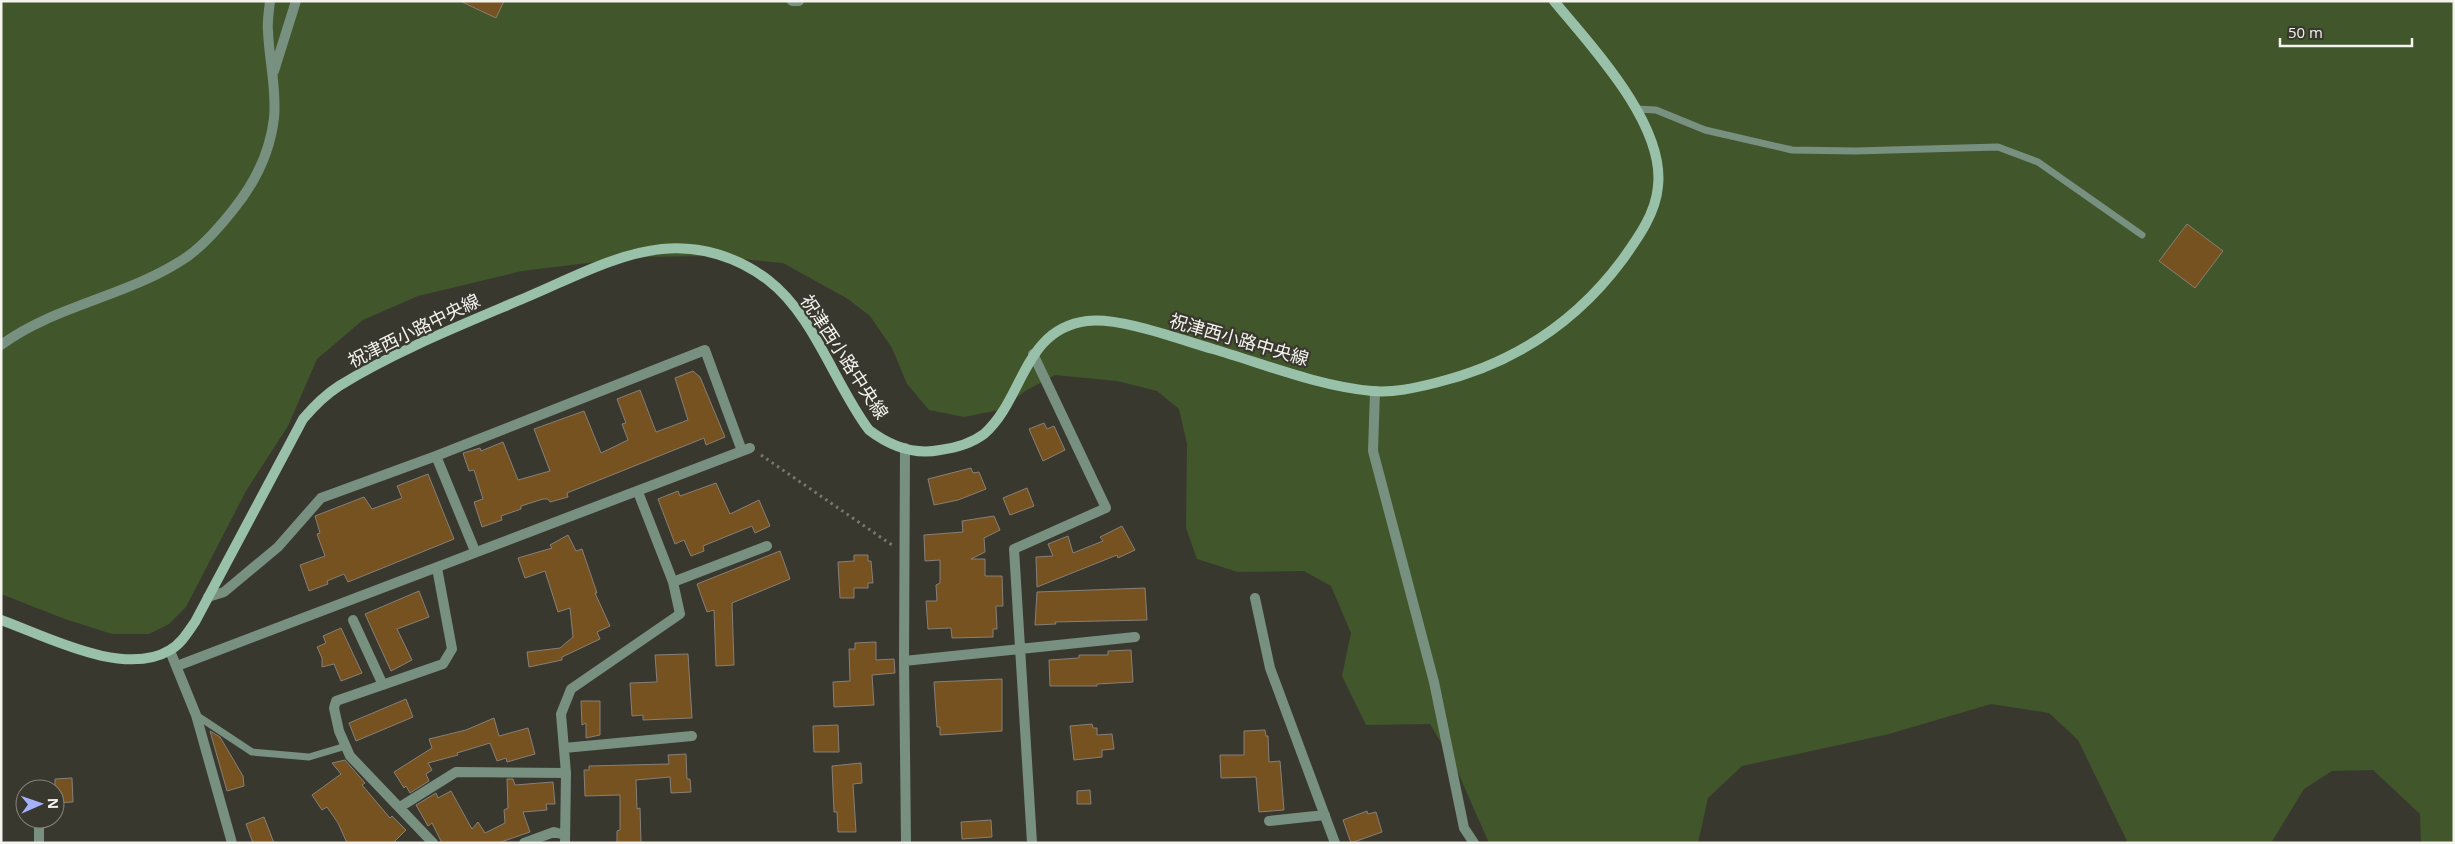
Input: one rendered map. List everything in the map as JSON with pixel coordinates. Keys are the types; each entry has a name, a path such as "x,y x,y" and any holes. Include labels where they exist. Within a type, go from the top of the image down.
{"main road":[{"name":"祝津西小路中央線","path":"1,620 106,657 130,660 148,658 170,650 183,639 208,597 303,419 320,400 339,386 417,346 600,266 636,254 663,249 698,250 716,253 745,266 769,280 793,304 870,430 880,438 905,448 926,453 963,445 981,436 996,422 1034,354 1052,335 1086,321 1115,322 1334,385 1374,391 1421,387 1501,362 1561,324 1592,295 1618,266 1642,233 1658,188 1659,165 1653,142 1636,109 1605,64 1554,1"}],"street":[{"path":"1,345 21,330 180,262 206,240 242,199 261,167 268,150 274,117 268,30 270,1"},
{"path":"272,77 296,1"},
{"path":"792,1 800,1"},
{"path":"177,666 437,568 475,551 638,492 746,449 705,350 436,456 321,498 278,547 224,592 208,597"},
{"path":"1032,843 1014,549 1106,508 1034,354"},
{"path":"1374,391 1373,451 1434,682 1464,828 1474,843"},
{"path":"905,448 904,661 906,843"},
{"path":"436,456 475,551"},
{"path":"565,839 566,773 561,714 570,689 680,614 672,582 638,492"},
{"path":"672,582 767,546"},
{"path":"433,843 350,756 339,731 334,708 336,701 443,664 452,649 437,568"},
{"path":"1254,598 1270,668 1335,843"},
{"path":"354,620 382,685"},
{"path":"904,661 1135,637"},
{"path":"170,650 196,715 232,843"},
{"path":"564,748 692,736"},
{"path":"400,807 456,772 566,773"},
{"path":"1269,821 1325,815"},
{"path":"39,829 39,843"},
{"path":"524,843 554,832 565,839"}],"lane":[{"path":"1636,109 1656,110 1705,130 1792,150 1856,152 1998,147 2038,162 2142,235"},
{"path":"196,715 252,752 309,757 346,746"}],"path":[{"path":"746,449 905,554"}],"green space":[{"path":"1,1 2454,1 2454,843 2421,843 2420,814 2373,770 2332,771 2304,789 2271,843 2128,843 2078,740 2049,713 1991,704 1889,734 1742,766 1708,798 1698,843 1489,843 1456,768 1430,724 1366,725 1342,676 1351,633 1331,586 1304,571 1238,572 1197,559 1186,528 1187,444 1179,409 1157,391 1117,381 1055,375 1027,390 999,410 964,417 929,410 907,384 892,348 870,316 848,299 783,263 712,256 637,257 522,271 418,296 363,320 317,359 288,426 246,491 186,607 169,624 149,634 112,634 65,619 1,594"}],"building":[{"path":"460,1 504,1 496,18"},
{"path":"2187,224 2223,251 2195,288 2159,261"},
{"path":"693,371 700,377 725,437 706,445 704,438 567,493 568,497 550,502 548,499 543,499 521,506 521,509 501,516 502,520 482,527 474,502 483,499 474,470 469,471 463,453 480,448 481,451 503,442 518,480 550,471 534,429 584,411 601,453 628,440 622,424 626,423 617,399 640,390 656,432 688,420 675,378"},
{"path":"1044,423 1047,429 1054,426 1065,450 1043,461 1029,429"},
{"path":"971,468 973,473 979,472 986,489 958,500 934,505 928,479"},
{"path":"428,474 454,539 348,582 344,574 327,581 328,584 309,591 300,565 325,556 317,534 320,533 315,516 364,497 372,509 402,498 397,486"},
{"path":"716,483 730,514 759,500 770,526 755,533 752,526 703,546 704,551 691,556 684,540 675,544 658,499 678,491 680,496"},
{"path":"1027,488 1034,506 1010,515 1003,498"},
{"path":"994,516 1000,530 984,538 985,552 971,559 985,559 985,576 1002,576 1003,606 996,606 997,629 993,629 993,637 952,638 951,628 928,629 926,601 937,601 936,585 940,583 940,560 925,561 924,535 963,532 962,521"},
{"path":"1122,526 1135,550 1118,558 1117,555 1037,587 1036,557 1053,556 1048,544 1068,536 1073,553 1103,541 1100,537"},
{"path":"568,535 576,551 582,549 597,593 595,593 610,626 597,632 600,639 562,657 562,660 529,667 527,652 560,648 573,637 570,608 558,612 545,571 525,578 518,558 552,548 550,545"},
{"path":"780,551 790,579 732,603 734,665 716,666 714,610 707,612 697,584"},
{"path":"854,555 868,555 868,561 871,561 873,583 868,583 868,588 854,588 854,598 840,598 838,562 854,561"},
{"path":"1145,588 1147,620 1055,622 1056,624 1035,625 1037,592"},
{"path":"419,591 429,617 397,629 412,660 391,671 365,614"},
{"path":"341,628 362,673 341,681 334,664 322,667 322,658 317,647 326,643 323,636"},
{"path":"876,642 876,660 894,659 895,673 872,675 874,705 834,707 833,682 850,681 849,649 855,649 855,643"},
{"path":"1131,650 1133,682 1097,684 1097,686 1050,686 1049,660 1079,658 1079,655 1108,655 1108,651"},
{"path":"688,654 692,718 643,720 643,715 632,716 630,683 657,682 655,655"},
{"path":"1002,679 1002,731 940,735 940,727 937,727 934,682"},
{"path":"406,699 413,717 356,741 349,723"},
{"path":"581,701 600,701 600,735 586,738 586,723 582,725"},
{"path":"494,718 499,736 528,728 535,754 507,762 506,758 497,761 490,743 457,753 458,755 428,763 432,770 426,774 429,781 410,793 406,786 404,788 394,772 432,748 429,739 466,730"},
{"path":"1092,724 1093,728 1097,728 1097,735 1112,734 1114,749 1102,750 1102,757 1074,760 1070,726"},
{"path":"838,725 839,752 814,752 813,726"},
{"path":"1265,730 1266,736 1268,736 1269,762 1280,761 1284,810 1259,812 1256,777 1221,778 1220,755 1244,755 1244,731"},
{"path":"210,731 220,737 243,776 244,786 227,791"},
{"path":"686,754 687,779 690,779 691,792 671,793 670,777 636,780 637,809 640,808 641,843 617,843 617,831 620,830 620,795 585,796 584,770 589,770 589,766 669,764 668,755"},
{"path":"345,760 365,783 362,785 390,818 392,816 406,830 393,843 347,843 338,823 327,807 322,810 312,795 341,774 332,763"},
{"path":"861,763 862,783 853,784 856,832 838,832 837,812 834,812 832,766"},
{"path":"72,778 73,802 65,802 65,779 55,779"},
{"path":"507,779 513,779 515,785 553,782 555,804 546,804 547,810 523,812 530,832 498,843 442,843 432,823 428,826 416,805 436,793 438,798 451,791 472,829 478,822 485,833 505,823 504,810 508,808"},
{"path":"1090,790 1091,804 1077,804 1077,791"},
{"path":"1367,811 1368,814 1376,812 1382,832 1351,843 1343,820"},
{"path":"264,817 274,843 253,843 246,824"},
{"path":"991,820 992,837 962,839 961,822"}]}
